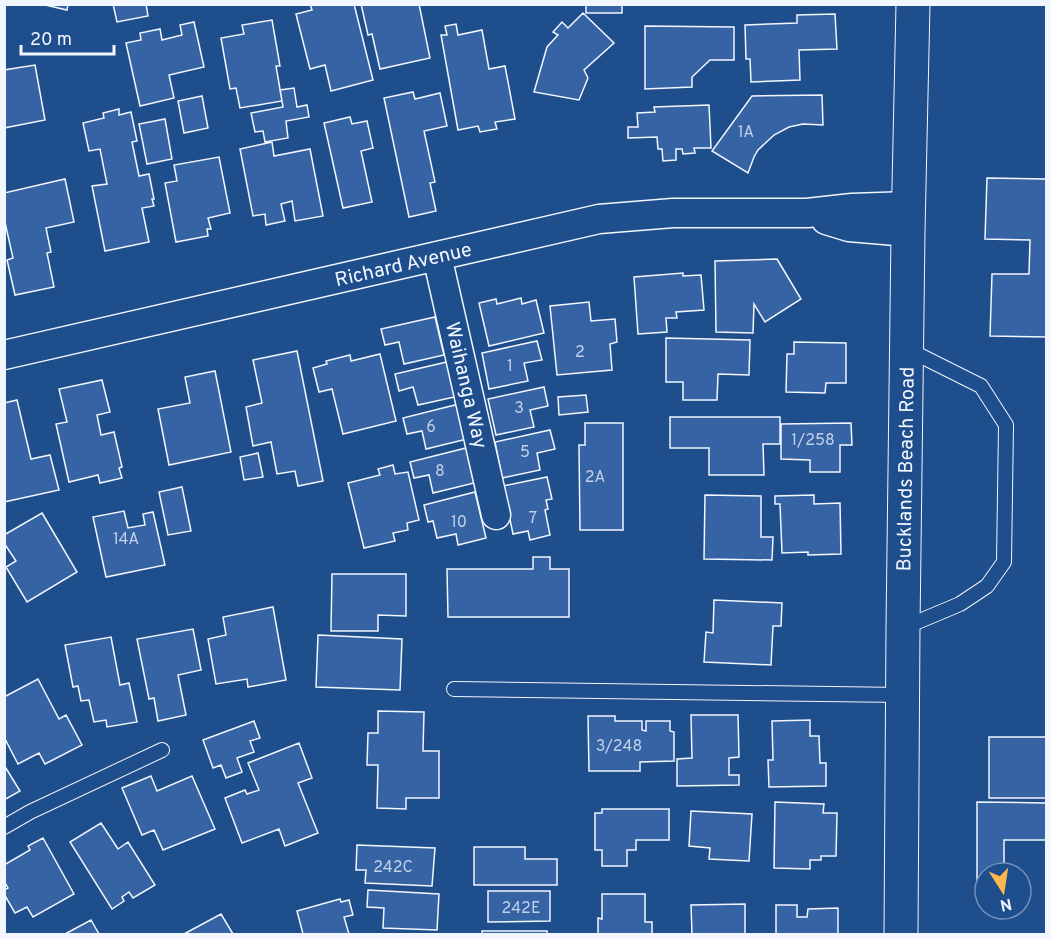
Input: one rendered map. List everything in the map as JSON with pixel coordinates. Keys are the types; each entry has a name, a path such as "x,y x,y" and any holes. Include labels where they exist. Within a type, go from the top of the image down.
{"main road":[{"name":"Bucklands Beach Road","path":"902,934 902,695 914,4"}],"street":[{"name":"Richard Avenue","path":"4,355 599,219 674,213 807,213 852,208 909,219"},
{"name":"Waihanga Way","path":"437,256 496,515"}],"lane":[{"path":"903,628 960,604 987,586 1004,562 1006,425 981,386 907,349"},
{"path":"454,689 902,695"},
{"path":"4,827 30,812 162,750"}],"building":[{"path":"41,4 68,4 67,10"},
{"path":"113,4 146,4 148,16 117,22"},
{"path":"310,4 354,4 373,80 331,91 325,65 310,69 296,14 312,10"},
{"path":"361,4 419,4 430,58 380,69 372,34 368,35"},
{"path":"586,4 622,4 622,13 586,13"},
{"path":"583,13 614,43 584,70 588,78 579,100 534,92 547,47 558,35 553,32 562,22 568,28"},
{"path":"835,14 837,49 799,50 800,80 751,82 750,59 746,59 745,25 797,23 797,15"},
{"path":"272,20 280,66 276,66 282,101 240,108 236,88 230,89 221,38 244,34 242,25"},
{"path":"194,22 204,67 169,75 174,98 140,106 126,43 141,40 140,33 160,29 162,40 182,35 180,25"},
{"path":"456,24 458,35 482,30 489,69 505,66 515,119 495,122 497,129 480,132 478,126 458,130 441,35 447,35 445,26"},
{"path":"645,26 734,27 734,60 710,60 692,77 692,87 645,89"},
{"path":"35,65 45,120 4,128 4,70"},
{"path":"294,88 297,107 307,105 309,117 286,121 288,138 265,142 263,131 255,132 251,113 283,107 280,90"},
{"path":"413,92 415,99 440,93 447,126 424,131 435,182 430,183 436,211 409,217 384,98"},
{"path":"822,95 823,125 803,124 789,127 774,135 758,150 748,173 712,151 752,96"},
{"path":"202,96 208,128 184,133 178,101"},
{"path":"709,105 711,148 694,148 695,153 683,154 682,149 676,149 676,160 663,161 662,149 658,149 657,137 628,138 628,127 638,127 637,113 655,112 654,107"},
{"path":"119,109 119,115 131,112 137,141 132,142 139,176 149,174 154,206 142,208 149,242 105,251 92,186 107,184 100,149 89,151 83,123 104,118 103,113"},
{"path":"350,117 352,124 367,121 373,148 361,151 372,202 343,208 324,123"},
{"path":"165,119 172,159 147,164 139,124"},
{"path":"272,142 274,156 310,149 323,216 295,221 292,201 281,204 285,221 266,225 265,214 253,216 240,149"},
{"path":"219,157 230,213 208,218 211,229 207,229 208,236 176,242 165,183 177,181 174,165"},
{"path":"987,178 1046,179 1046,337 990,336 992,274 1029,274 1030,240 985,239"},
{"path":"65,179 74,222 46,228 51,252 47,253 54,287 15,295 7,260 13,258 4,218 4,193"},
{"path":"777,259 801,299 765,322 754,304 753,333 716,332 715,261"},
{"path":"683,273 683,276 701,275 704,310 676,312 677,318 666,318 667,332 638,334 634,277"},
{"path":"521,298 522,304 536,300 544,333 489,346 479,303 496,299 497,304"},
{"path":"589,302 591,321 615,319 617,342 610,344 612,370 557,375 550,306"},
{"path":"435,317 444,355 404,364 399,342 385,345 381,329"},
{"path":"666,338 750,340 749,375 718,374 717,400 683,400 683,382 666,382"},
{"path":"537,341 542,360 524,363 528,381 489,389 482,353"},
{"path":"794,342 846,343 846,383 826,383 825,393 786,392 787,354 794,354"},
{"path":"297,351 323,481 298,486 295,471 277,474 271,442 253,446 246,407 262,403 253,360"},
{"path":"380,354 396,421 343,434 332,389 319,392 313,368 327,364 326,361 350,355 351,361"},
{"path":"451,361 459,396 418,405 413,387 399,391 395,374"},
{"path":"215,371 231,452 169,465 158,409 190,403 185,377"},
{"path":"102,380 110,412 97,415 101,435 114,432 122,467 119,468 122,478 100,483 98,475 69,482 56,424 67,422 59,389"},
{"path":"544,387 548,406 530,410 534,427 496,435 488,399"},
{"path":"586,395 588,412 559,415 558,397"},
{"path":"17,400 31,459 50,455 59,490 4,502 4,403"},
{"path":"459,404 467,439 426,449 422,431 407,434 403,418"},
{"path":"670,417 780,417 780,444 763,444 764,475 709,475 709,448 670,448"},
{"path":"585,423 623,423 623,530 580,530 579,445 585,445"},
{"path":"851,423 852,445 840,445 840,472 810,472 810,460 781,459 781,424"},
{"path":"550,430 555,449 537,453 540,470 502,478 495,442"},
{"path":"466,448 474,483 433,493 429,475 414,478 410,462"},
{"path":"258,453 263,477 244,480 240,457"},
{"path":"393,465 395,474 408,472 419,520 407,523 408,530 393,533 395,541 364,548 348,483 380,475 378,469"},
{"path":"547,477 552,499 546,500 548,509 545,510 550,535 530,540 528,531 513,534 503,486"},
{"path":"182,487 191,531 168,535 159,492"},
{"path":"475,492 486,538 458,545 456,534 437,538 433,521 428,522 424,505"},
{"path":"705,495 761,496 761,537 773,537 772,560 704,559"},
{"path":"814,495 814,504 840,503 841,554 782,553 780,504 775,504 775,496"},
{"path":"124,511 128,528 145,525 143,514 153,512 165,565 106,577 93,517"},
{"path":"42,513 77,572 27,602 6,567 16,561 4,543 4,535"},
{"path":"533,557 550,557 550,569 569,569 569,617 448,617 447,569 533,569"},
{"path":"332,574 406,574 406,616 378,615 378,631 331,631"},
{"path":"714,600 782,603 781,626 773,626 771,665 704,662 706,632 713,633"},
{"path":"273,607 286,680 248,687 247,679 216,684 208,639 226,635 223,617"},
{"path":"193,629 201,670 178,675 186,715 158,721 154,698 149,699 137,639"},
{"path":"318,635 402,639 400,690 316,687"},
{"path":"111,637 120,685 129,683 137,722 107,727 106,720 94,722 89,700 81,701 78,686 73,687 65,645"},
{"path":"38,679 59,719 66,715 82,745 45,764 39,753 18,764 4,737 4,697"},
{"path":"378,711 424,712 423,751 439,751 439,798 406,798 406,809 377,808 378,765 367,765 368,733 378,733"},
{"path":"691,715 738,715 739,757 729,758 729,775 739,775 739,785 677,786 677,759 692,758"},
{"path":"588,716 615,716 615,721 642,721 642,730 646,731 646,721 670,721 670,731 674,732 674,761 640,762 640,771 589,771"},
{"path":"810,720 810,736 819,736 820,763 826,763 826,786 769,787 768,760 773,760 772,721"},
{"path":"254,721 260,738 250,741 254,752 237,758 242,772 226,778 221,765 213,768 203,740"},
{"path":"989,737 1046,737 1046,798 989,798"},
{"path":"299,743 312,778 298,783 318,833 285,846 279,829 242,843 225,798 245,790 247,794 259,790 248,763"},
{"path":"4,765 20,791 4,800"},
{"path":"151,776 157,791 192,776 215,829 163,850 154,830 142,835 122,788"},
{"path":"775,802 824,804 823,813 837,813 836,856 821,856 821,860 810,860 810,869 774,868"},
{"path":"977,802 1046,803 1046,840 1004,840 1004,861 977,861"},
{"path":"602,809 669,809 669,840 636,840 636,850 627,850 627,866 602,866 602,850 595,850 595,813 602,813"},
{"path":"691,811 752,814 749,861 709,859 710,848 689,846"},
{"path":"101,823 118,849 128,842 155,885 133,898 129,892 122,897 124,901 112,909 70,842"},
{"path":"43,838 74,894 33,917 27,907 15,913 4,894 4,890 8,888 4,881 4,865 30,850 28,846"},
{"path":"357,845 435,848 432,886 365,883 366,870 356,870"},
{"path":"474,847 525,847 525,859 557,859 557,885 474,885"},
{"path":"368,890 439,894 437,930 383,928 384,908 367,907"},
{"path":"488,891 550,891 550,921 488,922"},
{"path":"602,894 645,894 645,922 652,922 652,934 598,934 598,918 602,919"},
{"path":"340,899 341,902 349,900 353,915 344,917 349,934 303,934 297,911"},
{"path":"745,904 745,934 692,934 691,905"},
{"path":"776,905 797,905 797,917 807,917 808,909 838,908 838,934 776,934"},
{"path":"221,914 233,934 184,934"},
{"path":"91,920 99,934 65,934"},
{"path":"482,931 547,931 547,934 482,934"}]}
